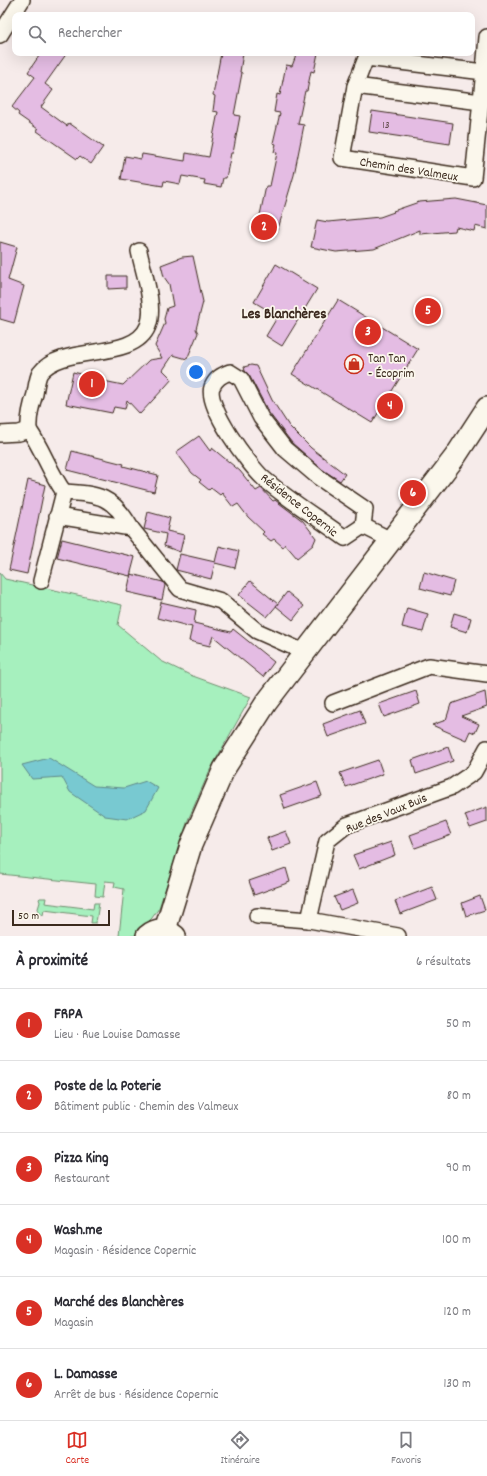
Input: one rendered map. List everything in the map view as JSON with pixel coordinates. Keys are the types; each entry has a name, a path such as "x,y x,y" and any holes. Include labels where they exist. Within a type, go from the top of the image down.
{"street":[{"path":"15,12 22,0"},
{"path":"0,36 12,16"},
{"name":"Chemin des Valmeux","path":"485,72 366,58 355,86 342,158 473,178 480,102 485,72 487,37"},
{"path":"355,86 480,102"},
{"path":"139,251 151,309 148,326 140,338 128,344 53,361 40,374 28,418 29,430 39,444 55,480 64,492 90,494 110,501 123,514 131,528 180,589 221,601 257,631 304,652"},
{"name":"Résidence Copernic","path":"230,372 240,379 260,418 284,449 318,477 365,509 363,526 344,538 263,477 233,442 212,400 211,388 218,377 230,372"},
{"path":"162,934 191,845 224,769 266,703 455,458 487,408"},
{"path":"0,434 19,433 29,430"},
{"path":"41,581 64,492"},
{"path":"57,516 131,528"},
{"path":"363,526 391,540"},
{"path":"332,703 429,666 487,674"},
{"name":"Rue des Vaux Buis","path":"309,920 327,841 347,825 452,787 474,772 487,748"},
{"path":"257,916 309,920 398,936"}],"green space":[{"path":"0,573 5,579 122,605 118,625 161,661 190,675 251,697 210,770 188,820 159,908 152,918 134,936 119,936 124,889 114,887 115,882 105,881 103,897 95,896 96,884 0,874"},
{"path":"40,898 46,898 45,903 93,909 94,903 99,903 96,923 91,923 92,916 44,910 43,915 37,912"}],"water":[{"path":"49,758 94,786 124,788 146,781 158,788 146,810 127,819 105,816 70,792 62,777 32,779 22,765"}],"building":[{"path":"39,56 65,56 45,84 53,90 41,107 67,126 69,123 103,147 91,164 80,156 77,159 37,131 38,129 18,115 19,113 12,107 35,77 28,72"},
{"path":"220,56 243,56 240,72 242,73 234,115 240,116 233,153 231,153 226,178 223,178 221,187 204,184 205,180 182,176 180,184 164,181 163,186 121,179 125,156 141,159 142,154 185,161 186,153 209,157 218,112 213,111 215,96 213,95"},
{"path":"296,56 317,56 314,72 311,71 307,91 305,91 298,124 304,125 294,175 278,229 258,225 266,186 270,186 277,153 274,152 276,144 273,143 280,113 274,112 277,94 280,95 286,65 292,66"},
{"path":"372,111 453,123 450,144 369,132"},
{"path":"456,199 487,205 487,229 475,226 474,231 456,227 455,231 420,234 420,230 374,249 336,252 311,247 317,220 328,222 380,217 419,202"},
{"path":"0,242 17,247 8,280 24,286 14,323 0,319"},
{"path":"193,256 203,302 196,329 198,333 187,359 173,355 163,370 172,379 140,414 127,400 125,409 114,407 112,413 66,404 73,372 93,377 94,379 123,385 149,360 162,358 155,346 165,323 164,319 167,308 173,306 169,284 164,277 161,265 182,257"},
{"path":"276,264 317,289 282,346 266,336 278,316 254,302"},
{"path":"108,276 126,276 126,288 108,289"},
{"name":"Tan Tan - Écoprim","path":"338,300 418,349 372,423 292,374"},
{"path":"251,365 256,366 272,400 289,426 311,448 345,474 340,481 323,470 292,443 269,413 249,375 245,371 244,367"},
{"path":"199,436 210,451 212,448 240,471 256,491 261,488 273,501 275,500 303,521 316,538 313,545 297,558 285,544 283,547 274,539 271,541 262,534 264,532 248,517 238,504 233,507 222,493 220,495 211,488 209,490 199,482 201,480 192,473 176,452"},
{"path":"72,451 124,464 123,466 158,475 154,492 67,470"},
{"path":"28,480 45,485 27,574 9,570"},
{"path":"148,512 170,518 167,531 184,535 180,552 164,546 166,534 144,529"},
{"path":"62,539 135,557 130,576 57,558"},
{"path":"219,546 239,551 235,568 215,563 211,579 176,570 180,554 215,562"},
{"path":"424,572 454,581 450,596 420,588"},
{"path":"131,574 163,582 165,585 162,600 127,592"},
{"path":"250,581 278,604 267,617 239,595"},
{"path":"287,592 304,606 293,620 276,606"},
{"path":"161,602 196,610 194,623 231,632 233,629 274,662 263,677 213,636 210,646 189,641 192,627 157,618"},
{"path":"407,608 428,614 423,632 402,627"},
{"path":"454,613 471,618 467,632 450,627"},
{"path":"416,691 420,704 384,717 379,704"},
{"path":"485,692 487,707 461,716 479,724 475,733 470,731 466,740 432,725 446,720 451,704"},
{"path":"360,710 365,724 328,737 323,724"},
{"path":"448,747 453,761 416,774 412,760"},
{"path":"378,760 383,774 346,787 340,773"},
{"path":"317,782 322,796 285,809 280,795"},
{"path":"487,807 487,822 470,828 465,815"},
{"path":"446,822 451,835 415,848 410,835"},
{"path":"286,831 291,844 272,851 267,838"},
{"path":"391,842 395,855 359,869 353,855"},
{"path":"286,868 290,882 254,895 249,881"},
{"path":"432,887 437,900 400,914 395,901"},
{"path":"353,890 358,903 340,910 334,897"},
{"path":"480,896 485,910 466,916 462,903"}],"place":[{"name":"Poste de la Poterie","path":"264,227"},
{"name":"Marché des Blanchères","path":"428,311"},
{"name":"Pizza King","path":"368,332"},
{"name":"Tan Tan - Écoprim","path":"354,364"},
{"name":"FRPA","path":"92,384"},
{"name":"Wash.me","path":"390,406"},
{"name":"L. Damasse","path":"413,493"}],"district":[{"name":"Les Blanchères","path":"284,313"}]}
